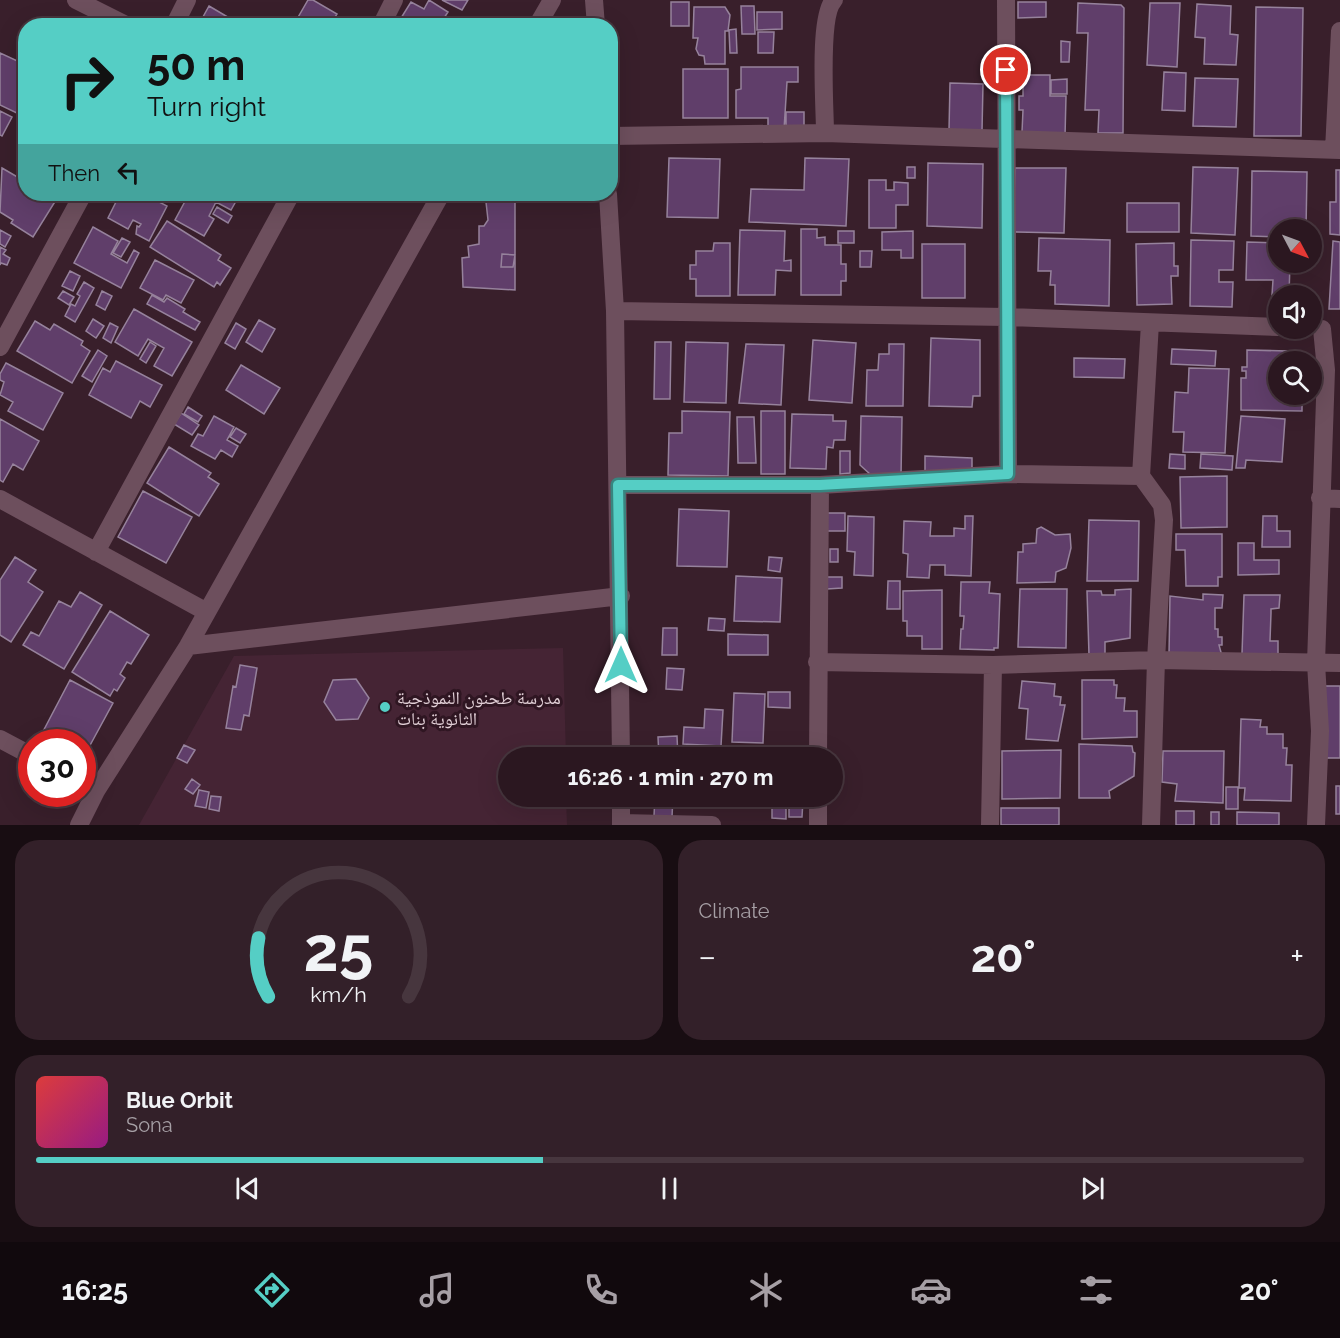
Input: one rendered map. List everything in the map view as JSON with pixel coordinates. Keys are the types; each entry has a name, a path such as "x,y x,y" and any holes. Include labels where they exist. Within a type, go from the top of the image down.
{"street":[{"path":"76,0 112,18"},
{"path":"178,18 187,0"},
{"path":"385,18 394,0"},
{"path":"542,18 552,0"},
{"path":"594,0 595,18"},
{"path":"825,133 824,38 828,6 834,0"},
{"path":"1006,0 1008,474"},
{"path":"618,136 825,133 1337,150 1340,31"},
{"path":"0,347 79,201"},
{"path":"96,552 287,201"},
{"path":"96,778 188,646 205,611 430,201"},
{"path":"608,201 615,311 621,596 621,747"},
{"path":"615,311 1007,317 1268,327"},
{"path":"1150,323 1141,476 1162,505 1164,520 1156,660 1151,825"},
{"path":"1316,825 1320,731 1316,663 1326,370 1324,328"},
{"path":"618,485 820,485 1008,474 1141,476"},
{"path":"818,747 820,485"},
{"path":"1320,498 1340,499"},
{"path":"0,500 205,611"},
{"path":"188,646 621,596"},
{"path":"817,662 993,665 1156,660 1340,663"},
{"path":"990,825 993,665"},
{"path":"0,739 18,749"},
{"path":"79,825 84,807"},
{"path":"621,807 621,824 712,825"},
{"path":"818,807 818,825"}],"shaded area":[{"name":"مدرسة طحنون النموذجية الثانوية بنات","path":"563,648 566,747 498,747 498,807 566,807 567,825 139,825 234,656"}],"building":[{"path":"308,0 313,0 337,14 334,18 298,18"},
{"path":"429,0 448,12 444,18 401,18 411,2 424,9"},
{"path":"442,0 468,0 462,10"},
{"path":"671,2 689,2 689,26 671,26"},
{"path":"1018,2 1046,2 1046,17 1018,18"},
{"path":"1078,3 1121,5 1124,8 1123,133 1098,133 1099,110 1085,110 1088,33 1077,33"},
{"path":"1150,3 1180,3 1177,67 1147,65"},
{"path":"1197,4 1231,6 1230,34 1238,35 1236,65 1204,64 1205,38 1195,37"},
{"path":"209,6 229,18 202,18"},
{"path":"741,6 754,6 755,34 742,34"},
{"path":"694,7 725,7 730,15 728,31 725,31 725,64 705,64 704,56 699,55 696,49 698,38 693,38"},
{"path":"1256,7 1303,8 1301,136 1254,136"},
{"path":"757,12 782,12 782,29 757,30"},
{"path":"736,29 737,53 730,53 729,30"},
{"path":"758,32 774,32 773,53 758,53"},
{"path":"1061,41 1070,42 1069,62 1061,62"},
{"path":"0,53 18,61 18,114 0,105"},
{"path":"741,67 798,67 798,82 787,82 784,130 768,130 768,118 736,118 736,90 741,89"},
{"path":"683,69 728,69 728,118 683,118"},
{"path":"1164,72 1186,73 1185,111 1162,110"},
{"path":"1023,75 1050,75 1050,96 1066,96 1065,137 1022,132 1023,110 1019,110 1019,96 1023,96"},
{"path":"1195,78 1238,79 1236,127 1193,126"},
{"path":"1067,79 1067,94 1051,94 1051,80"},
{"path":"950,83 983,84 982,131 949,130"},
{"path":"0,111 12,117 2,136 0,135"},
{"path":"786,112 804,112 804,131 786,131"},
{"path":"669,158 720,159 718,218 667,217"},
{"path":"805,158 849,159 846,226 749,222 751,189 804,190"},
{"path":"928,163 983,164 982,228 927,226"},
{"path":"907,167 915,167 915,178 907,178"},
{"path":"1193,167 1238,168 1235,235 1191,233"},
{"path":"2,168 18,177 18,201 55,201 33,237 11,223 13,220 0,212"},
{"path":"1015,168 1066,168 1064,233 1013,232"},
{"path":"1336,170 1340,170 1340,235 1330,234 1330,202 1336,202"},
{"path":"1252,171 1307,172 1306,219 1268,219 1268,237 1251,236"},
{"path":"869,180 886,180 886,190 894,190 894,182 908,183 908,205 896,205 896,228 869,228"},
{"path":"116,201 157,201 167,206 149,241 136,234 137,226 141,224 133,220 128,229 108,218"},
{"path":"185,201 236,201 231,210 216,202 209,216 214,219 204,236 175,220"},
{"path":"486,202 515,202 515,255 515,290 463,287 462,258 469,257 468,246 479,244 479,226 484,226 488,220","holes":["502,254 515,255 513,267 501,267"]},
{"path":"1127,203 1179,203 1179,232 1127,232"},
{"path":"217,207 232,216 228,223 213,214"},
{"path":"167,221 221,255 218,260 231,268 220,285 217,282 214,287 150,247"},
{"path":"93,227 118,241 111,254 127,263 134,250 139,253 121,288 74,263"},
{"path":"801,229 817,229 817,238 825,237 825,245 841,245 841,264 846,264 846,281 841,281 841,295 801,295"},
{"path":"0,230 11,236 5,247 0,244"},
{"path":"740,230 785,231 784,261 791,260 791,271 776,270 775,295 738,295"},
{"path":"838,231 854,231 854,243 838,243"},
{"path":"913,231 913,258 901,258 901,250 882,250 882,232"},
{"path":"122,238 130,242 121,257 113,253"},
{"path":"1039,238 1110,240 1109,306 1055,304 1055,285 1050,285 1051,271 1038,271"},
{"path":"1191,240 1234,241 1233,270 1219,270 1219,282 1233,282 1232,307 1190,306"},
{"path":"1333,241 1340,242 1340,309 1329,309"},
{"path":"1247,242 1268,243 1268,273 1290,273 1289,285 1273,285 1273,280 1246,280"},
{"path":"714,243 730,243 730,296 696,296 696,279 690,279 690,265 696,265 696,251 713,251"},
{"path":"1174,243 1174,266 1178,266 1178,276 1171,276 1172,304 1137,305 1136,244"},
{"path":"922,244 965,244 965,298 922,298"},
{"path":"0,247 6,250 3,254 10,258 7,265 1,263 0,265"},
{"path":"860,251 872,251 871,267 860,267"},
{"path":"502,254 515,255 513,267 501,267"},
{"path":"155,260 194,280 181,303 166,295 163,300 140,288"},
{"path":"70,271 80,276 73,291 62,286"},
{"path":"84,282 94,288 75,322 65,316 71,304 75,306 80,296 77,294"},
{"path":"63,291 74,297 69,305 58,298"},
{"path":"102,291 112,296 105,310 96,305"},
{"path":"152,295 164,302 167,298 185,309 183,312 200,322 195,330 147,304"},
{"path":"134,309 192,342 172,376 154,366 164,348 148,339 138,356 115,342"},
{"path":"93,319 104,326 96,338 86,331"},
{"path":"259,320 275,329 262,352 246,342"},
{"path":"35,321 50,330 54,324 83,341 81,345 90,351 72,383 17,351"},
{"path":"110,323 118,327 111,343 103,338"},
{"path":"236,323 246,329 235,349 225,343"},
{"path":"931,338 980,340 980,396 973,396 972,407 929,406"},
{"path":"813,340 856,343 852,403 809,400"},
{"path":"150,342 156,346 146,363 140,359"},
{"path":"655,342 671,342 670,399 654,399"},
{"path":"686,342 728,343 726,403 684,402"},
{"path":"746,344 784,345 781,405 739,403"},
{"path":"889,344 904,344 903,406 866,406 867,370 878,370 879,354 889,354"},
{"path":"1172,349 1216,351 1215,366 1171,364"},
{"path":"98,350 107,356 92,382 82,376"},
{"path":"1247,350 1287,351 1268,351 1268,405 1302,405 1302,411 1241,410 1241,378 1246,378 1246,371 1242,371 1242,367 1247,367"},
{"path":"1074,358 1125,359 1124,378 1074,377"},
{"path":"116,361 162,385 150,407 140,401 131,418 89,395 103,368 110,372"},
{"path":"6,363 63,393 43,430 8,411 13,402 0,395 4,382 0,380 0,374"},
{"path":"241,365 280,388 264,414 226,390"},
{"path":"1189,368 1229,369 1225,453 1183,452 1184,432 1173,432 1175,392 1188,393"},
{"path":"188,407 202,416 198,422 184,414"},
{"path":"682,411 730,412 728,476 668,475 669,433 682,433"},
{"path":"761,411 785,411 785,474 761,474"},
{"path":"181,413 199,425 192,435 174,424"},
{"path":"792,414 833,415 833,421 846,421 845,440 834,440 833,448 827,447 826,469 790,468"},
{"path":"214,416 234,427 227,440 238,446 232,457 221,450 215,459 191,446 198,434 203,436"},
{"path":"861,416 902,417 901,476 871,475 860,465"},
{"path":"1241,416 1285,419 1282,462 1246,460 1245,468 1236,468"},
{"path":"737,417 754,417 756,463 738,463"},
{"path":"0,419 39,441 23,470 13,464 3,482 0,480"},
{"path":"236,428 246,434 240,443 230,437"},
{"path":"169,447 211,473 208,477 219,484 199,516 147,483"},
{"path":"840,451 850,451 850,473 840,474"},
{"path":"1170,454 1185,455 1185,469 1169,468"},
{"path":"1201,454 1233,456 1232,470 1200,468"},
{"path":"925,456 972,458 972,473 925,472"},
{"path":"1227,476 1227,527 1181,528 1180,477"},
{"path":"143,491 192,517 166,563 118,537"},
{"path":"679,509 729,511 727,567 677,566"},
{"path":"826,513 845,513 845,531 826,531"},
{"path":"848,516 874,517 873,576 854,575 855,552 847,551"},
{"path":"965,516 973,516 971,576 945,575 945,565 930,565 929,578 907,577 908,554 903,553 904,521 931,522 930,536 954,536 954,528 965,529"},
{"path":"1263,516 1277,516 1277,531 1290,531 1290,547 1262,547"},
{"path":"1089,520 1139,521 1138,581 1087,581"},
{"path":"1041,527 1055,535 1070,534 1071,548 1066,568 1056,572 1055,582 1017,583 1018,552 1023,552 1023,544 1036,543 1037,529"},
{"path":"1176,534 1222,534 1222,577 1218,577 1218,586 1186,586 1185,550 1176,550"},
{"path":"1238,543 1254,543 1254,560 1279,560 1279,574 1238,575"},
{"path":"830,549 838,549 838,562 830,562"},
{"path":"15,557 36,570 28,582 43,592 11,642 0,635 0,580"},
{"path":"769,557 782,558 780,572 768,570"},
{"path":"736,576 782,578 780,622 734,621"},
{"path":"826,577 842,577 842,588 827,589"},
{"path":"888,581 900,581 900,609 887,609"},
{"path":"961,582 990,582 989,593 1000,594 998,648 994,650 960,649 964,616 960,616"},
{"path":"1020,589 1067,589 1066,648 1018,647"},
{"path":"1131,589 1130,638 1105,642 1105,654 1089,655 1087,591 1101,591 1102,595 1115,595 1115,590"},
{"path":"942,590 942,649 922,649 922,636 907,636 907,621 903,621 903,591"},
{"path":"80,592 102,605 64,669 23,645 31,632 39,636 59,601 71,607"},
{"path":"1203,594 1223,595 1222,608 1215,608 1215,629 1218,629 1218,637 1222,637 1222,645 1219,645 1222,656 1169,655 1170,596 1203,600"},
{"path":"1244,595 1280,595 1279,608 1271,609 1270,641 1278,641 1278,655 1242,654"},
{"path":"110,611 149,635 131,664 127,662 120,674 125,678 117,691 114,689 110,696 72,672"},
{"path":"709,618 725,619 724,631 708,630"},
{"path":"663,628 677,628 677,655 662,655"},
{"path":"728,634 768,635 768,655 728,655"},
{"path":"240,665 257,668 249,716 244,715 241,730 226,728 233,686 236,687"},
{"path":"667,668 684,669 682,690 666,689"},
{"path":"356,679 369,698 358,719 336,720 324,702 333,680"},
{"path":"70,680 113,703 96,734 96,729 44,729"},
{"path":"1082,680 1114,680 1114,685 1117,685 1116,698 1125,698 1124,711 1137,711 1137,737 1082,739"},
{"path":"1022,681 1055,684 1054,696 1061,697 1060,705 1065,705 1058,741 1026,739 1028,709 1019,708"},
{"path":"1323,686 1340,686 1340,758 1322,758"},
{"path":"768,692 790,692 790,708 768,707"},
{"path":"734,693 765,694 763,743 732,742"},
{"path":"705,709 723,710 721,746 683,744 684,727 704,728"},
{"path":"1241,719 1261,720 1260,727 1267,727 1267,734 1283,734 1283,748 1287,748 1286,765 1292,765 1291,801 1244,800 1245,788 1239,788"},
{"path":"677,736 678,747 658,747 658,737"},
{"path":"1079,744 1132,746 1135,753 1134,776 1109,791 1110,798 1079,798"},
{"path":"184,745 195,750 187,763 177,758"},
{"path":"1061,750 1060,798 1002,799 1002,751"},
{"path":"1163,751 1224,751 1223,803 1175,801 1177,784 1162,782"},
{"path":"192,779 200,785 193,794 185,789"},
{"path":"1336,786 1340,786 1340,814 1336,814"},
{"path":"1226,787 1238,787 1238,809 1226,809"},
{"path":"199,790 209,792 206,808 195,806"},
{"path":"211,796 221,797 219,811 209,809"},
{"path":"654,807 672,807 672,817 654,816"},
{"path":"772,807 786,807 786,819 772,818"},
{"path":"789,807 803,807 802,817 789,817"},
{"path":"1001,808 1059,808 1059,825 1001,825"},
{"path":"1176,811 1194,811 1194,825 1176,825"},
{"path":"1211,812 1219,812 1219,825 1211,825"},
{"path":"1237,812 1279,813 1279,825 1237,825"}],"place":[{"name":"مدرسة طحنون النموذجية الثانوية بنات","path":"385,707"}],"route":[{"path":"621,665 618,485 820,485 1008,474 1006,70"}]}
